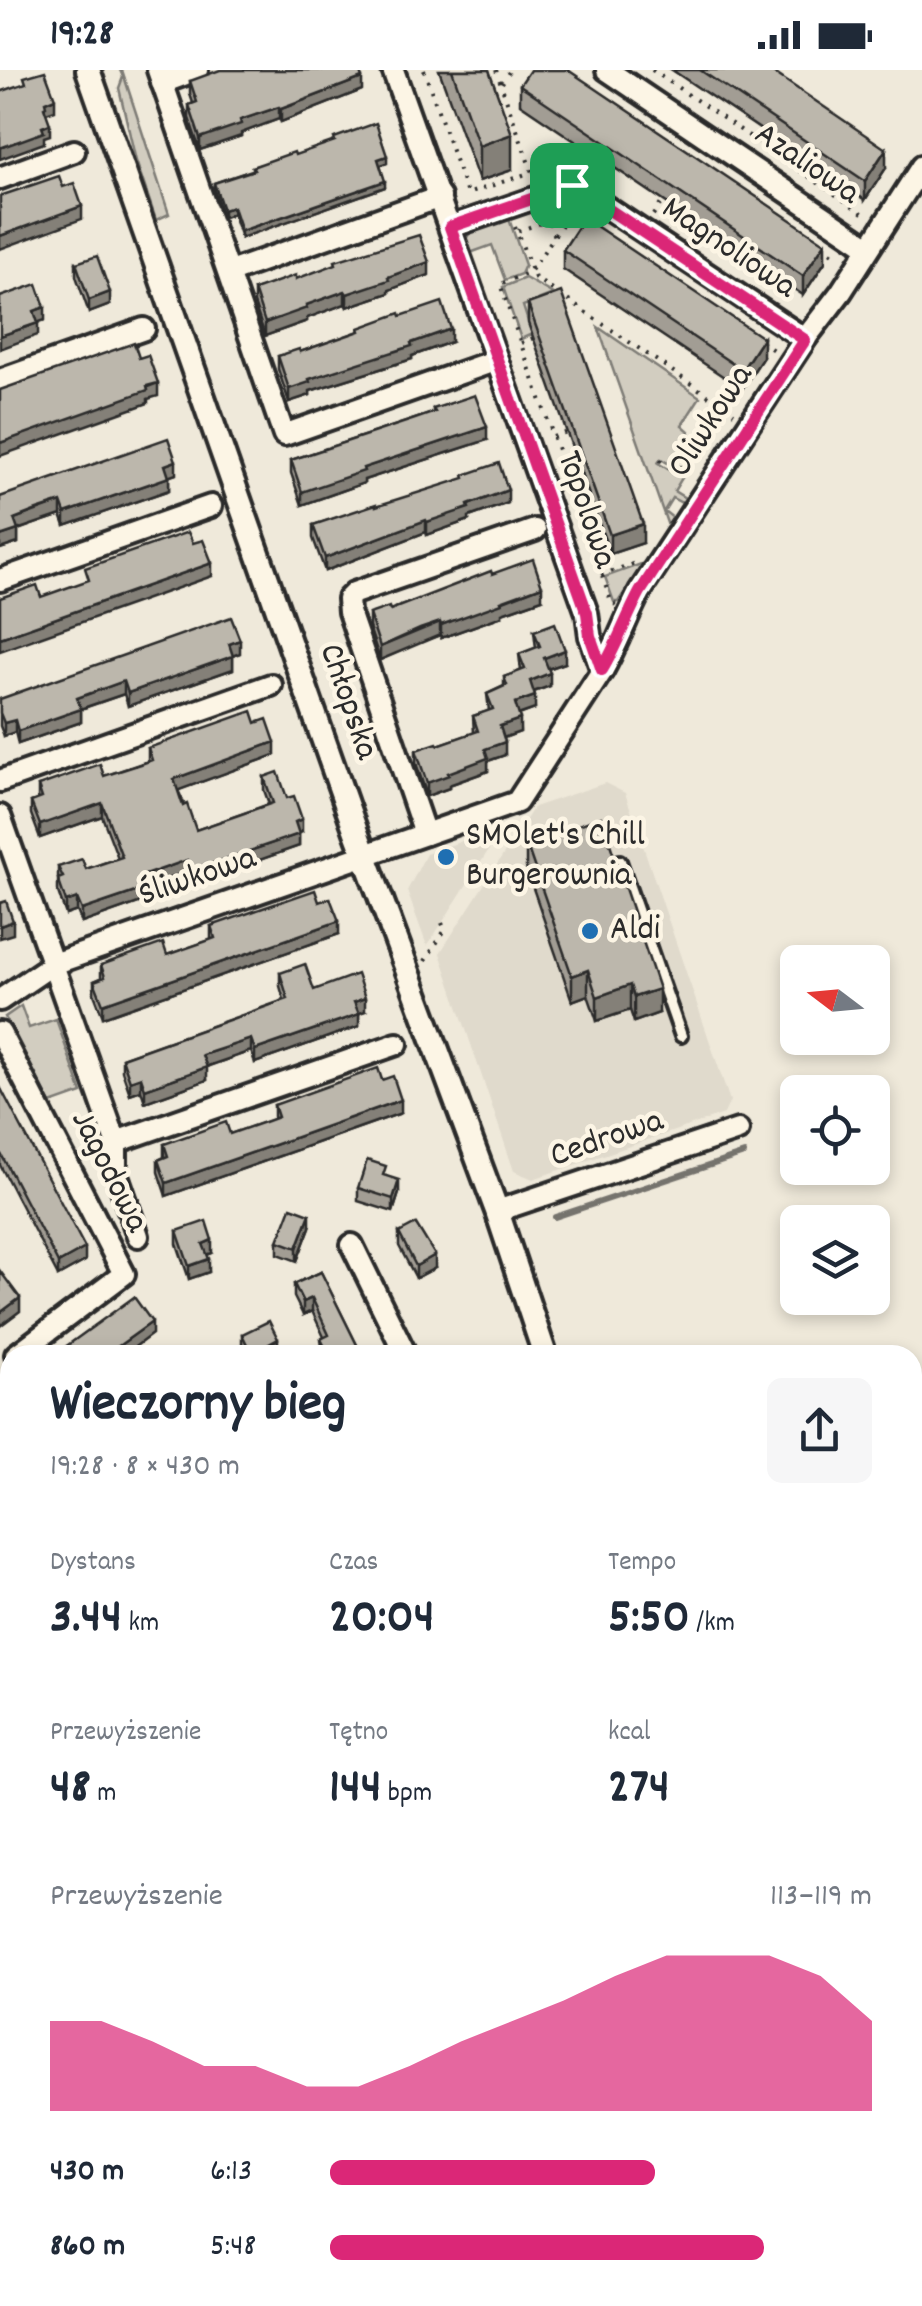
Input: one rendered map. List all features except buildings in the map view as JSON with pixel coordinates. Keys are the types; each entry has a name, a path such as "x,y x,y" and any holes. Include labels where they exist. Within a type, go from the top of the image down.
{"street":[{"name":"Chłopska","path":"88,70 542,1345"},
{"path":"197,70 160,76 284,435 498,360"},
{"name":"Topolowa","path":"393,70 587,613 602,670"},
{"name":"Azaliowa","path":"607,70 869,247"},
{"path":"0,178 74,151"},
{"name":"Oliwkowa","path":"602,670 640,592 922,166"},
{"name":"Magnoliowa","path":"450,227 572,185 805,340"},
{"path":"230,272 440,197"},
{"path":"0,380 144,330"},
{"path":"0,580 211,506"},
{"name":"Topolowa","path":"425,834 349,612 348,599 354,593 535,530"},
{"path":"364,854 517,802 602,670"},
{"path":"0,781 271,686"},
{"path":"0,816 116,1142 116,1172 138,1236"},
{"name":"Śliwkowa","path":"0,1000 53,964 364,854"},
{"name":"Jagodowa","path":"0,1033 124,1274 29,1345"},
{"path":"116,1142 398,1044"},
{"name":"Cedrowa","path":"497,1211 738,1130"},
{"path":"352,1245 401,1345"}],"lane":[{"path":"620,861 680,1036"}],"path":[{"path":"424,70 468,194 532,172 496,70"},
{"path":"501,84 510,70"},
{"path":"679,119 694,98"},
{"path":"706,137 720,116"},
{"path":"500,183 535,278 742,418"},
{"path":"628,252 672,188"},
{"path":"516,232 570,213"},
{"path":"570,213 782,356 620,605 612,604 500,284 530,272 570,213"},
{"path":"814,240 844,261"},
{"path":"612,256 619,246"},
{"path":"655,284 662,274"},
{"path":"698,314 704,304"},
{"path":"741,342 747,332"},
{"path":"520,343 534,338"},
{"path":"536,389 550,385"},
{"path":"553,436 566,432"},
{"path":"660,460 670,467 680,467"},
{"path":"569,482 583,477"},
{"path":"585,528 599,524"},
{"path":"601,574 651,558"},
{"path":"419,969 445,930 442,923"}],"shaded area":[{"path":"122,70 169,214 156,220 136,161 119,88 123,77"},
{"path":"508,216 525,265 521,274 505,280 492,245 470,253 466,239 472,229"},
{"path":"525,278 553,294 523,306 532,334 521,339 503,287"},
{"path":"598,327 700,397 682,425 689,431 689,438 671,465 661,459 658,463 682,478 674,491 685,498 682,503 672,498 664,511 673,518 668,526"},
{"path":"644,563 618,602 614,602 605,577"},
{"path":"605,783 625,793 730,1101 724,1114 533,1179 514,1171 440,953 534,807"},
{"path":"504,826 427,946 407,891 426,854"},
{"path":"21,1006 29,1028 56,1019 82,1093 51,1104 5,1017"}],"waterway":[{"path":"555,1217 744,1154"}],"place":[{"name":"SMOlet's Chill Burgerownia","path":"446,857"},
{"name":"Aldi","path":"590,931"}],"route":[{"path":"572,185 805,340 640,592 602,670 587,613 450,227 572,185"}]}
